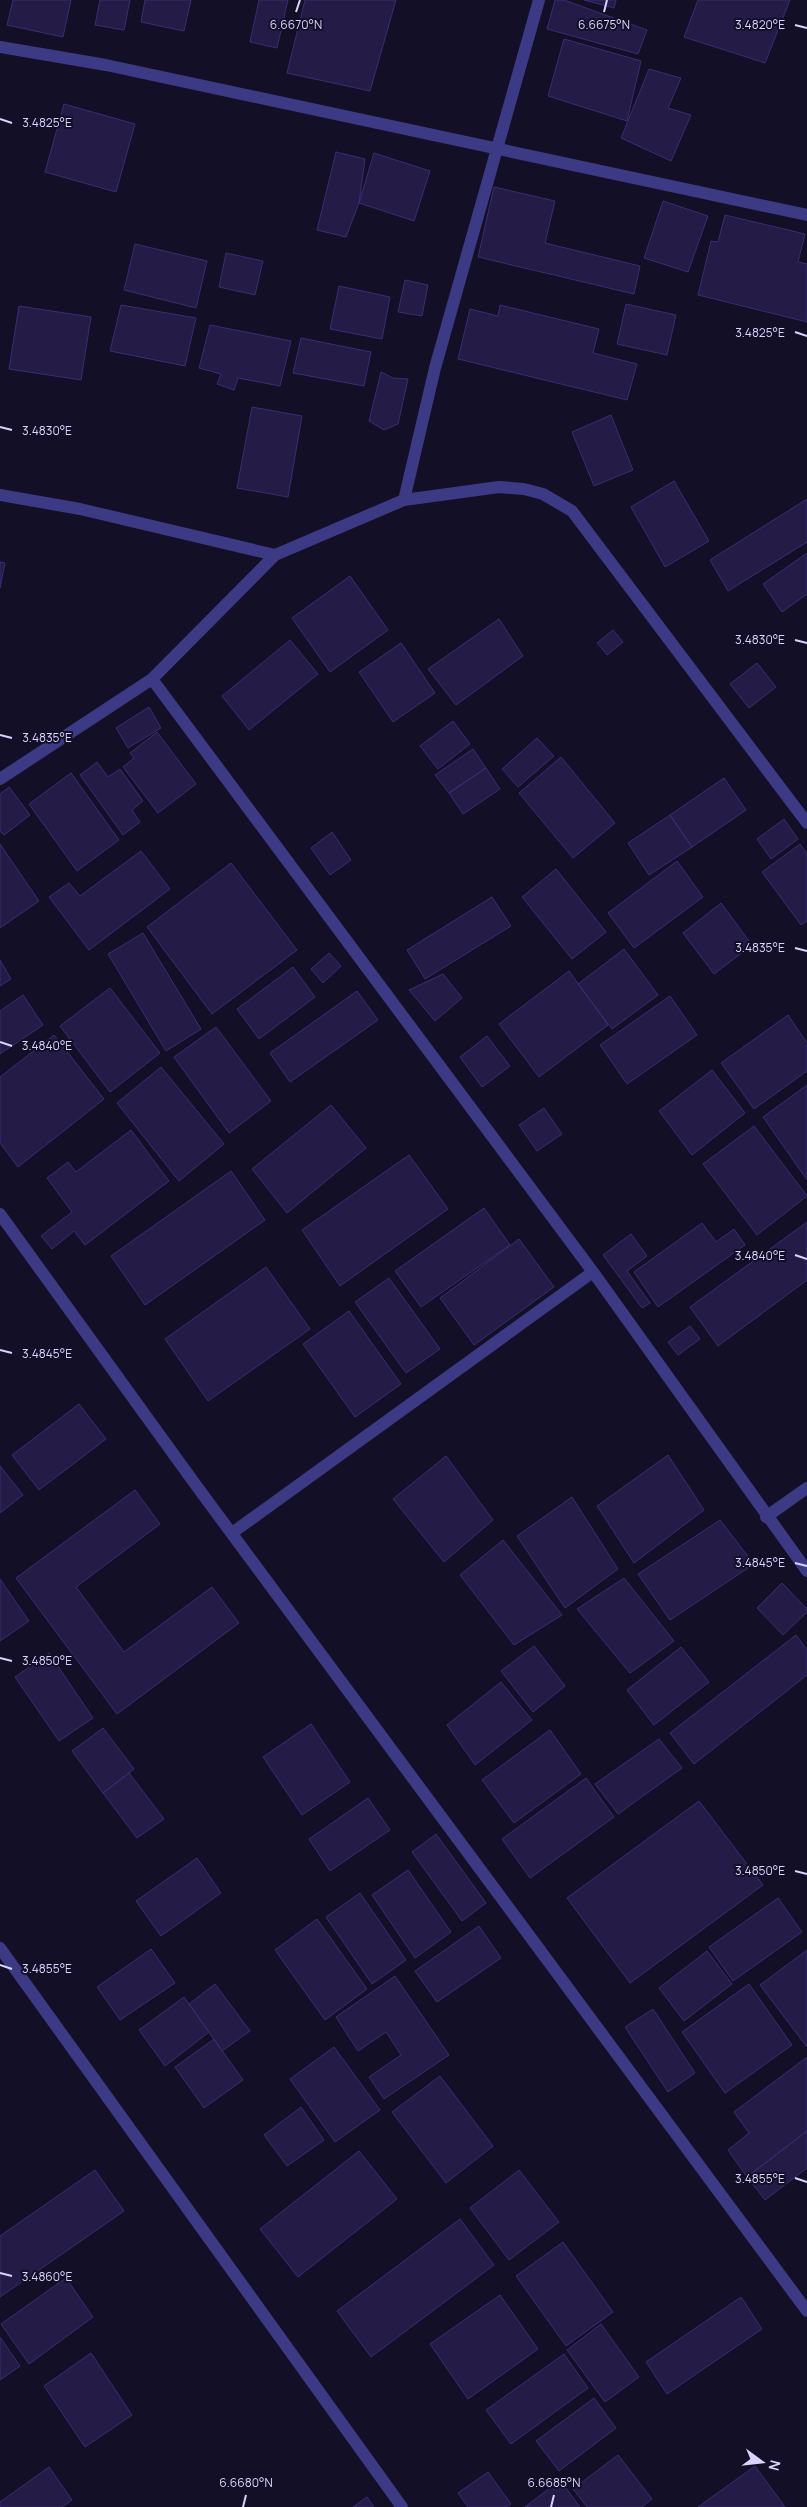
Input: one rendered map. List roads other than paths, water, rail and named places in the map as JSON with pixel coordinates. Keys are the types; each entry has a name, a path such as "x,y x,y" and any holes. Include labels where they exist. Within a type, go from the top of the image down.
{"street":[{"path":"404,500 435,368 539,0"},
{"path":"0,47 116,68 807,215"},
{"path":"0,779 152,680 275,555 404,500 499,487 524,489 543,494 572,511 807,823"},
{"path":"0,495 80,509 275,555"},
{"path":"152,680 593,1272 766,1517 807,1571"},
{"path":"0,1214 232,1533 807,2311"},
{"path":"232,1533 593,1272"},
{"path":"766,1517 807,1488"},
{"path":"0,1948 402,2507"}]}
